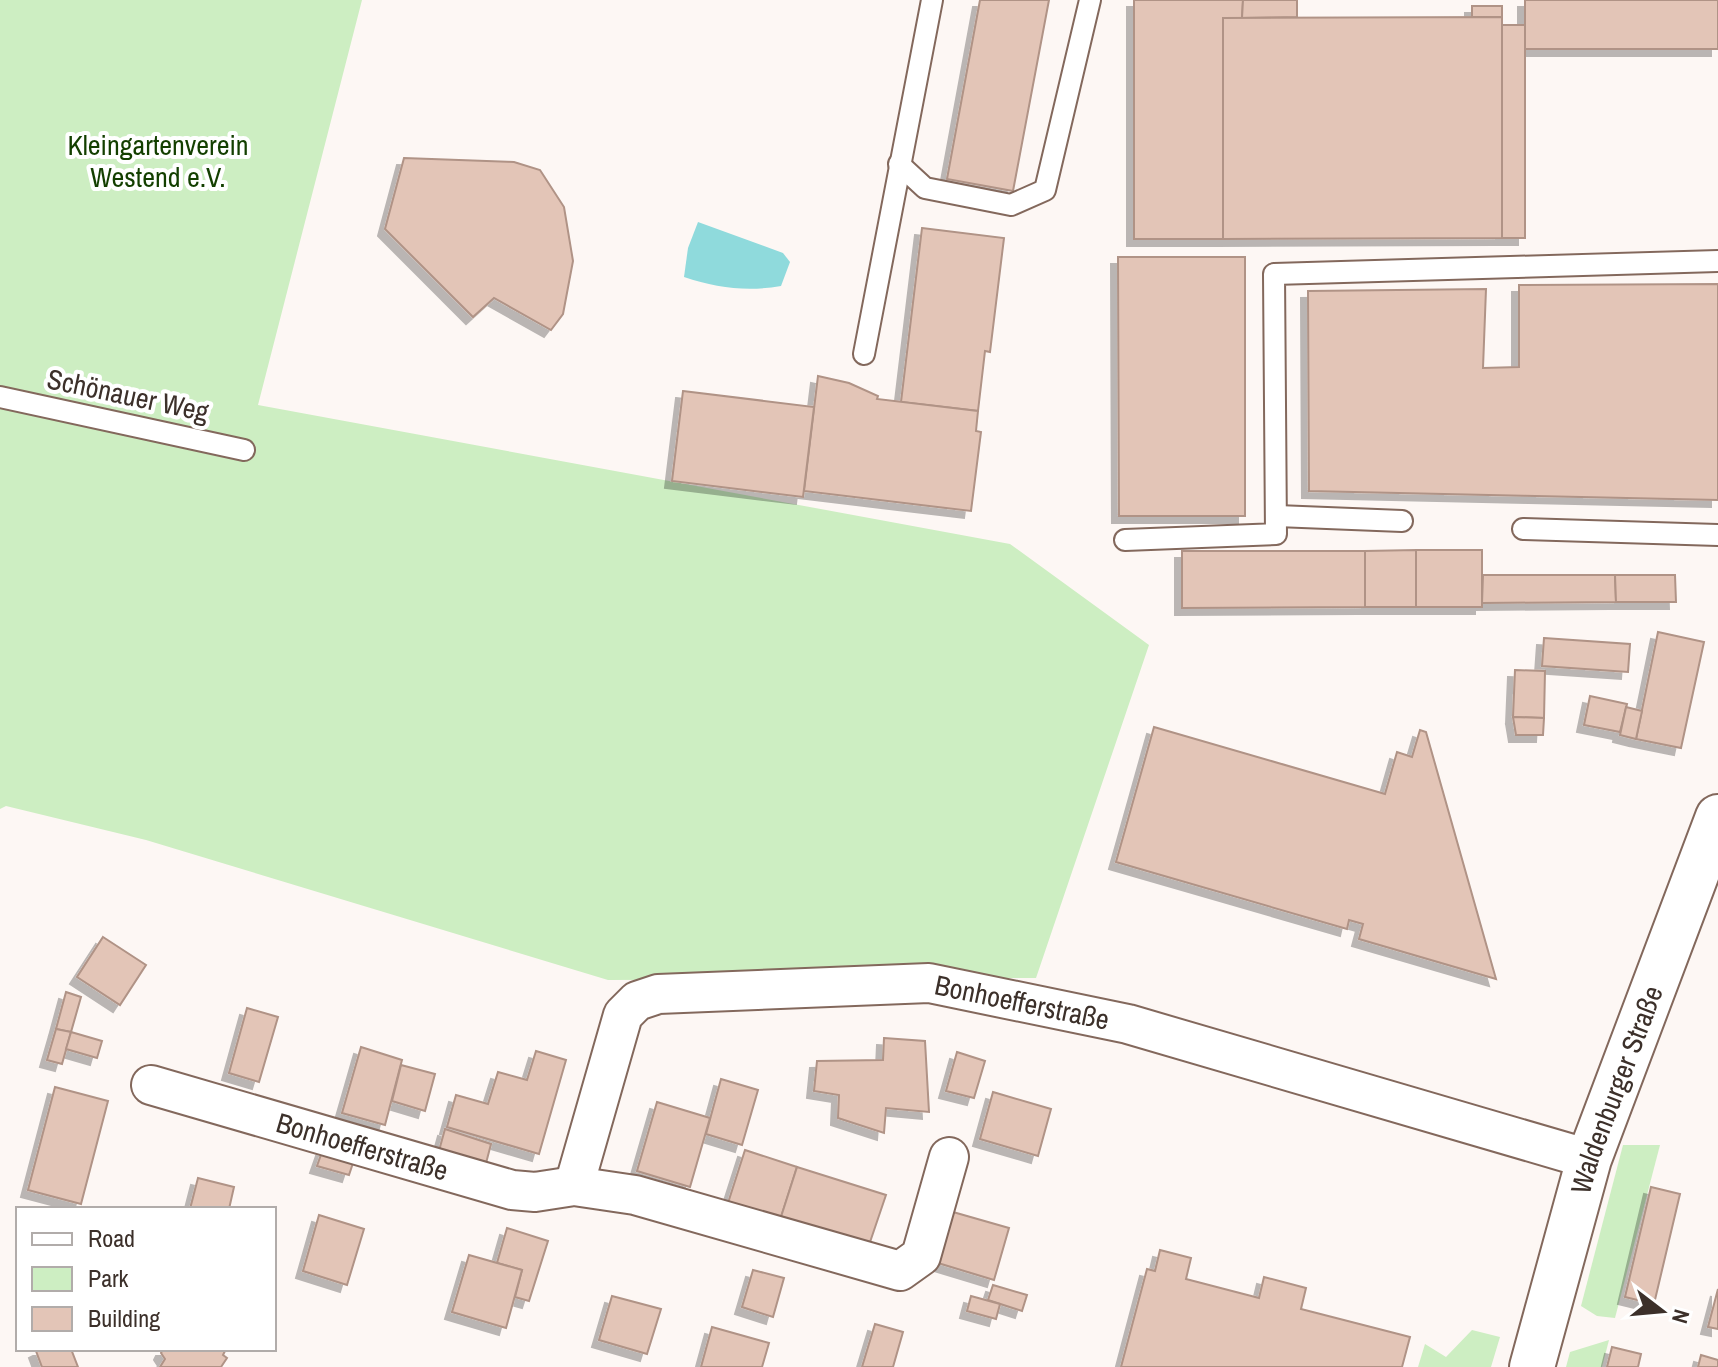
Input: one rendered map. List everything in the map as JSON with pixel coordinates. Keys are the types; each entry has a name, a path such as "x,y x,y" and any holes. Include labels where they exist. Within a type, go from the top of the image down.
{"street":[{"name":"Waldenburger Straße","path":"1532,1367 1589,1159 1718,817"},
{"name":"Bonhoefferstraße","path":"574,1186 623,1015 637,1001 658,994 929,983 1128,1024 1589,1159"},
{"name":"Bonhoefferstraße","path":"151,1085 512,1190 535,1192 574,1186 635,1195 900,1271 921,1256 949,1157"}],"lane":[{"path":"864,354 932,0"},
{"path":"899,164 925,188 1011,205 1045,190 1090,0"},
{"path":"1125,540 1276,534 1274,274 1718,261"},
{"name":"Schönauer Weg","path":"0,397 244,450"},
{"path":"1277,516 1402,521"},
{"path":"1523,529 1718,535"}],"green space":[{"name":"Kleingartenverein Westend e.V.","path":"0,0 362,0 258,405 1010,544 1149,645 1036,978 608,980 146,840 6,806 0,809"},
{"path":"1623,1145 1660,1145 1615,1318 1597,1316 1581,1306"},
{"path":"1472,1330 1500,1337 1491,1367 1418,1367 1425,1344 1446,1357"},
{"path":"1609,1340 1602,1367 1566,1367 1570,1352"}],"water":[{"path":"698,222 783,253 790,262 781,286 732,288 684,277 688,248"}],"building":[{"path":"980,0 1049,0 1013,191 947,179"},
{"path":"1134,0 1243,0 1242,18 1223,18 1223,239 1134,239"},
{"path":"1243,0 1297,0 1297,17 1242,18"},
{"path":"1525,0 1718,0 1718,49 1525,49"},
{"path":"1472,6 1502,6 1502,17 1472,17"},
{"path":"1502,17 1502,238 1223,239 1223,18"},
{"path":"1502,25 1525,25 1525,238 1502,238"},
{"path":"404,158 514,162 540,170 564,207 573,261 563,314 551,330 494,298 473,317 385,229"},
{"path":"922,228 1004,238 990,352 985,351 978,411 901,402"},
{"path":"1118,257 1245,257 1245,516 1119,516"},
{"path":"1718,284 1718,500 1309,491 1308,291 1486,289 1483,368 1519,367 1519,285"},
{"path":"818,376 849,383 878,396 877,399 978,411 976,431 981,432 971,511 804,491"},
{"path":"683,391 814,407 803,497 672,481"},
{"path":"1416,550 1416,607 1365,607 1365,551"},
{"path":"1416,550 1482,550 1482,607 1416,607"},
{"path":"1182,551 1365,551 1365,607 1182,608"},
{"path":"1483,575 1615,575 1616,602 1482,603"},
{"path":"1615,575 1675,575 1676,602 1616,602"},
{"path":"1658,632 1704,642 1681,748 1636,739"},
{"path":"1544,638 1630,644 1628,672 1542,666"},
{"path":"1515,670 1545,671 1544,718 1513,717"},
{"path":"1590,696 1627,704 1620,732 1584,725"},
{"path":"1626,707 1642,711 1636,739 1620,735"},
{"path":"1513,717 1544,718 1543,735 1516,735"},
{"path":"1154,727 1385,794 1397,752 1412,757 1420,730 1426,732 1496,979 1359,939 1363,924 1349,920 1347,929 1116,862"},
{"path":"103,937 146,965 120,1005 77,977"},
{"path":"66,992 81,997 71,1032 56,1029"},
{"path":"247,1008 278,1017 259,1082 229,1073"},
{"path":"56,1029 71,1032 62,1064 47,1060"},
{"path":"71,1032 102,1041 97,1058 66,1049"},
{"path":"884,1038 925,1041 929,1112 886,1108 884,1133 838,1118 839,1095 814,1091 817,1061 883,1060"},
{"path":"361,1047 402,1060 385,1125 342,1113"},
{"path":"536,1051 566,1060 539,1154 447,1127 456,1095 488,1104 498,1072 527,1080"},
{"path":"957,1052 985,1061 974,1098 946,1091"},
{"path":"401,1065 435,1074 425,1111 392,1101"},
{"path":"721,1079 758,1090 742,1145 706,1134"},
{"path":"55,1087 108,1101 81,1204 28,1190"},
{"path":"993,1092 1051,1109 1038,1156 980,1139"},
{"path":"657,1102 710,1118 690,1187 637,1171"},
{"path":"445,1129 491,1144 484,1171 437,1158"},
{"path":"323,1149 355,1157 349,1175 317,1166"},
{"path":"745,1150 797,1167 780,1220 728,1203"},
{"path":"797,1167 886,1195 868,1248 780,1220"},
{"path":"198,1178 234,1187 229,1207 191,1207"},
{"path":"1651,1187 1680,1194 1654,1304 1625,1297"},
{"path":"953,1212 1009,1228 994,1280 938,1263"},
{"path":"319,1215 364,1229 347,1285 303,1271"},
{"path":"507,1228 548,1241 529,1301 515,1297 522,1270 497,1263"},
{"path":"1160,1250 1191,1258 1186,1279 1259,1298 1264,1277 1306,1288 1301,1309 1410,1337 1402,1367 1121,1367 1147,1269 1155,1271"},
{"path":"469,1255 522,1270 506,1328 452,1312"},
{"path":"753,1270 784,1278 773,1317 742,1307"},
{"path":"993,1285 1027,1295 1022,1311 988,1300"},
{"path":"1718,1289 1718,1329 1708,1327"},
{"path":"612,1296 661,1309 647,1354 599,1340"},
{"path":"971,1296 1000,1304 996,1319 967,1311"},
{"path":"875,1324 903,1332 893,1367 862,1367"},
{"path":"712,1327 769,1343 762,1367 701,1367"},
{"path":"1612,1347 1641,1354 1638,1367 1607,1367"},
{"path":"36,1351 72,1351 78,1367 42,1367"},
{"path":"225,1351 223,1355 227,1358 221,1367 160,1367 165,1359 161,1353"},
{"path":"1701,1355 1718,1360 1718,1367 1698,1367"}]}
